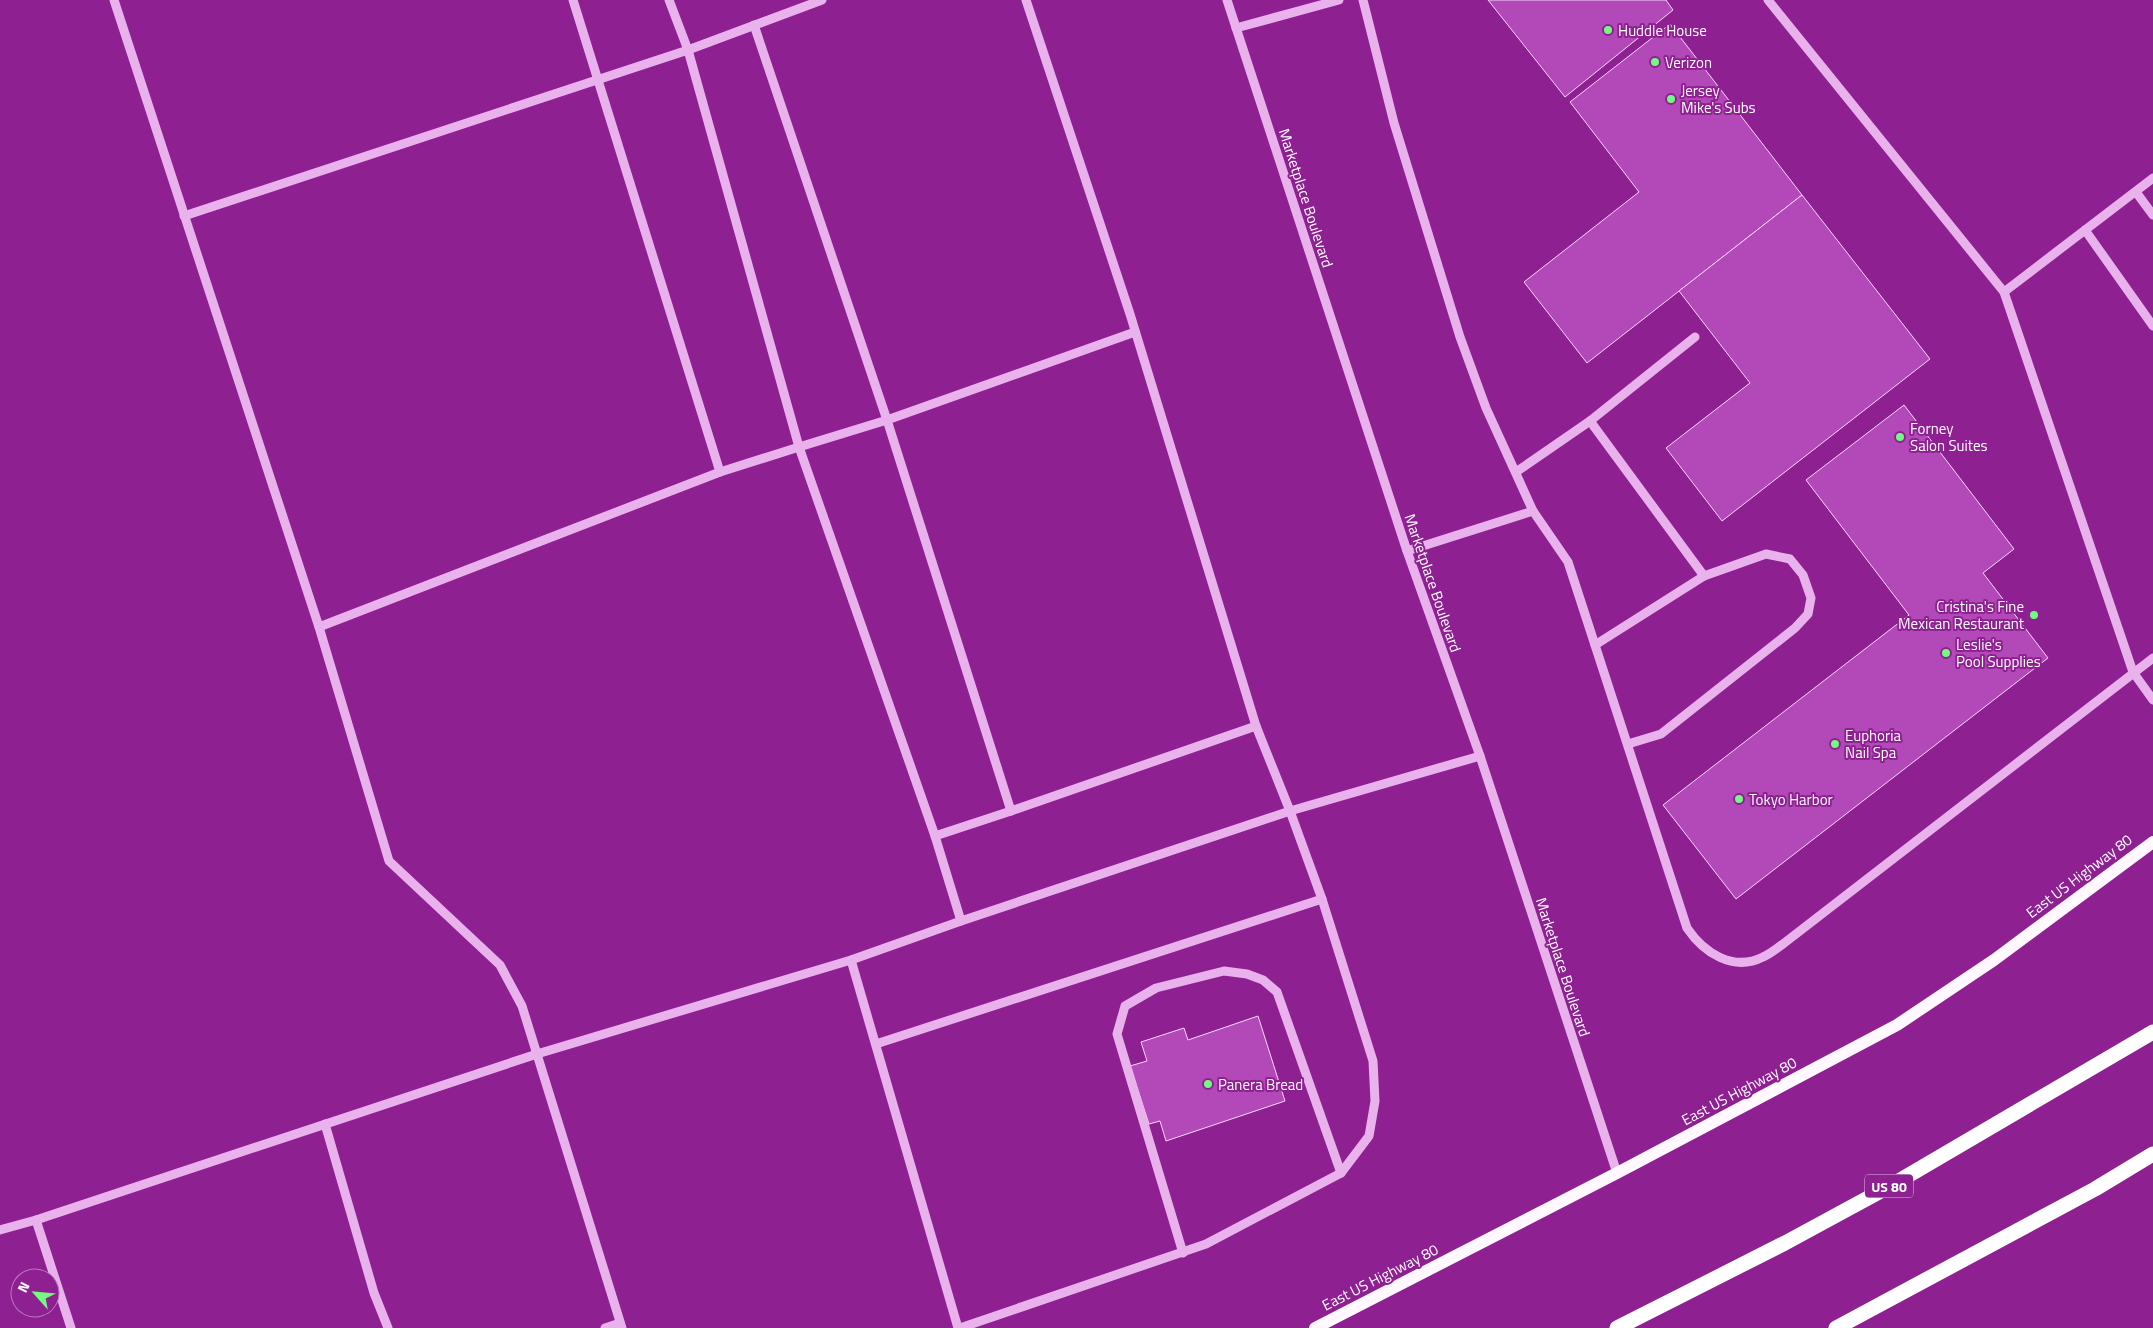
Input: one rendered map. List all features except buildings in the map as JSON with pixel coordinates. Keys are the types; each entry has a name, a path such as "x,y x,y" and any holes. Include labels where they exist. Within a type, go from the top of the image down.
{"highway":[{"name":"US 80","path":"1617,1328 1784,1243 1892,1184 2153,1032"},
{"path":"1836,1328 2095,1189 2153,1154"}],"main road":[{"name":"East US Highway 80","path":"1316,1328 1617,1173 1898,1025 1994,960 2153,842"}],"street":[{"path":"114,0 319,627 389,861 500,965 522,1006 621,1325 605,1328"},
{"path":"573,0 720,472"},
{"path":"669,0 688,50 799,447 935,836 961,921"},
{"path":"184,216 688,50 822,0"},
{"path":"851,960 959,1328 1206,1244 1341,1173 1369,1136 1375,1101 1373,1061 1322,898 1256,726 1135,332 1026,0"},
{"name":"Marketplace Boulevard","path":"1226,0 1407,552 1480,756 1617,1173"},
{"path":"1236,28 1339,0"},
{"path":"1363,0 1394,123 1460,337 1486,408 1534,511 1568,562 1688,928 1696,941 1708,952 1724,960 1743,962 1762,958 1783,944 2153,658"},
{"path":"1768,0 2004,292 2133,672 2153,700"},
{"path":"754,25 887,420 1011,811"},
{"path":"2004,292 2153,178"},
{"path":"2136,192 2153,215"},
{"path":"2085,230 2153,326"},
{"path":"319,627 720,472 887,420 1135,332"},
{"path":"1516,472 1590,421 1695,337"},
{"path":"1590,421 1704,576"},
{"path":"1407,552 1534,511"},
{"path":"1595,645 1704,576 1766,554 1790,559 1803,574 1811,598 1808,614 1795,628 1660,734 1628,744"},
{"path":"935,836 1256,726"},
{"path":"0,1230 36,1220 537,1054 851,960 961,921 1290,811 1480,756"},
{"path":"876,1044 1322,898"},
{"path":"1183,1252 1117,1034 1125,1006 1156,988 1224,970 1247,974 1263,980 1277,992 1341,1173"},
{"path":"325,1124 374,1293 388,1328"},
{"path":"36,1220 72,1328"}],"place":[{"name":"Huddle House","path":"1608,30"},
{"name":"Verizon","path":"1655,62"},
{"name":"Jersey Mike's Subs","path":"1671,99"},
{"name":"Forney Salon Suites","path":"1900,437"},
{"name":"Cristina's Fine Mexican Restaurant","path":"2034,615"},
{"name":"Leslie's Pool Supplies","path":"1946,653"},
{"name":"Euphoria Nail Spa","path":"1835,744"},
{"name":"Tokyo Harbor","path":"1739,799"},
{"name":"Panera Bread","path":"1208,1084"}]}
